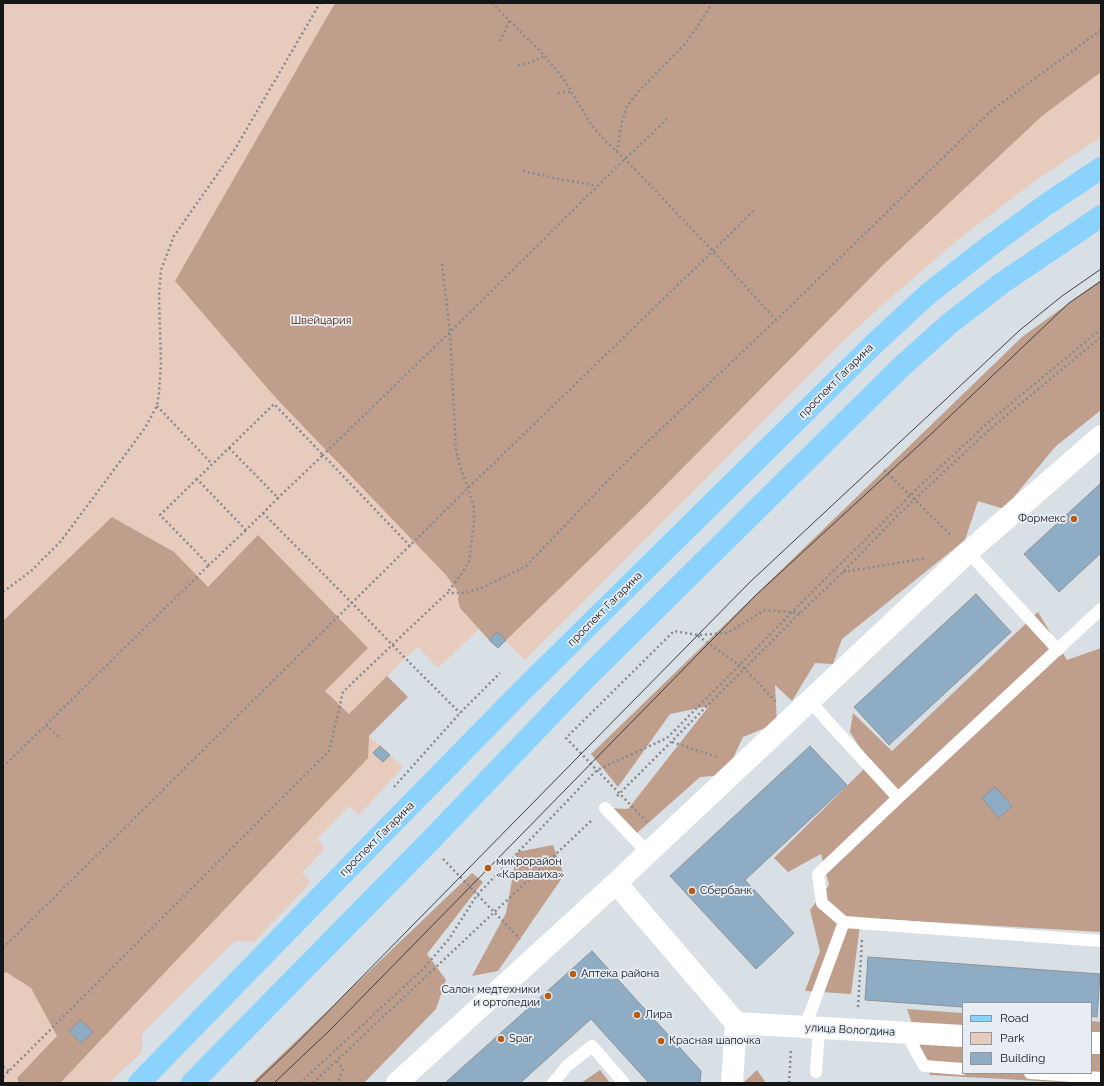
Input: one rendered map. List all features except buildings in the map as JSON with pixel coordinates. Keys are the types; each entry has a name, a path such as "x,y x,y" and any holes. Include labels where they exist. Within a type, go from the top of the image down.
{"main road":[{"name":"проспект Гагарина","path":"139,1083 520,693 875,343 928,294 987,248 1047,204 1101,168"},
{"path":"192,1083 428,843 584,680 901,367 949,324 1002,283 1101,216"}],"street":[{"path":"397,1083 616,883 968,552 1101,436"},
{"path":"616,883 736,1023 732,1083"},
{"name":"улица Вологдина","path":"736,1023 962,1036"}],"lane":[{"path":"968,552 1058,650"},
{"path":"1101,610 818,874 822,903 844,922 1101,940"},
{"path":"809,700 898,798"},
{"path":"605,808 648,853"},
{"path":"816,1072 806,1027 844,922"},
{"path":"906,1033 924,1066 962,1068"},
{"path":"553,1083 567,1066 592,1046 624,1083"},
{"path":"1044,1074 1101,1078"}],"path":[{"path":"3,592 31,571 61,541 145,428 157,406 161,364 159,295 161,270 174,236 234,149 320,3"},
{"path":"492,3 545,56 565,81 590,123 604,140 625,159 713,251 776,320"},
{"path":"617,152 622,122 627,106 639,91 685,44 701,22 712,3"},
{"path":"500,41 510,20"},
{"path":"447,593 464,593 484,588 526,566 620,469 992,110 1101,30"},
{"path":"518,65 530,63 545,56"},
{"path":"558,93 571,92"},
{"path":"3,766 667,119"},
{"path":"523,171 598,186"},
{"path":"3,948 468,488 755,209"},
{"path":"3,1077 329,751 343,692 447,593 463,572 469,561 474,522 474,508 456,451 450,332 442,264"},
{"path":"300,1083 424,968 449,939 477,895 597,770 667,738 910,496 991,420 1101,330"},
{"path":"313,1083 620,794 843,572 900,513 990,429 1101,337"},
{"path":"209,565 160,515 274,404 410,546"},
{"path":"157,406 212,464"},
{"path":"229,448 278,498"},
{"path":"884,470 968,552"},
{"path":"197,479 246,530"},
{"path":"263,513 460,713"},
{"path":"843,572 929,558"},
{"path":"663,838 566,738 674,631 698,635 726,633 765,610 800,614"},
{"path":"698,635 745,669 791,717"},
{"path":"392,788 460,713 500,673"},
{"path":"46,725 61,739"},
{"path":"672,742 740,765"},
{"path":"440,856 536,956"},
{"path":"857,1030 863,924"},
{"path":"789,1083 806,1027"},
{"path":"337,1061 343,1069 338,1083"},
{"path":"3,1067 10,1071"}],"green space":[{"name":"Швейцария","path":"3,3 1101,3 1101,137 1035,181 959,239 881,306 836,348 525,660 506,641 498,648 479,629 438,668 418,647 405,658 349,715 369,736 403,767 359,815 349,806 317,839 325,848 302,873 311,882 254,942 235,941 142,1034 142,1052 109,1083 3,1083"},
{"path":"335,3 1101,3 1101,72 1042,116 882,266 646,505 498,648 460,608 458,600 459,593 446,575 275,397 175,281"},
{"path":"1101,280 1101,410 1055,447 1004,509 978,501 965,540 842,639 833,664 815,663 792,701 775,685 777,723 743,737 725,775 700,777 636,834 607,808 628,809 709,706 670,714 618,787 591,754 1022,337"},
{"path":"112,517 174,552 208,587 258,535 368,648 325,691 349,714 387,676 408,697 369,736 368,758 60,1083 19,1083 17,1078 57,1036 31,988 6,972 3,974 3,621"},
{"path":"1038,612 1067,660 1101,648 1101,932 861,918 851,994 805,991 820,951 810,910 829,885 821,854 788,872 774,858 870,763 850,732 853,713 892,751"},
{"path":"553,845 564,875 498,971 472,976 506,913 517,852"},
{"path":"472,873 483,882 427,954 446,980 436,1009 364,1083 252,1083"},
{"path":"907,1009 962,1013 962,1074 1092,1074 1092,1021 1101,1022 1101,1083 930,1075"},
{"path":"600,1070 610,1083 581,1083"},
{"path":"757,1070 766,1083 743,1083"}],"tram line":[{"path":"255,1083 293,1047 750,582 1020,330 1062,296 1101,269"},
{"path":"274,1083 329,1031 756,595 929,436 1069,303 1101,281"}],"place":[{"name":"Формекс","path":"1074,519"},
{"name":"микрорайон «Караваиха»","path":"488,868"},
{"name":"Сбербанк","path":"692,891"},
{"name":"Аптека района","path":"573,974"},
{"name":"Салон медтехники и ортопедии","path":"548,996"},
{"name":"Лира","path":"637,1015"},
{"name":"Spar","path":"501,1039"},
{"name":"Красная шапочка","path":"661,1041"}]}
